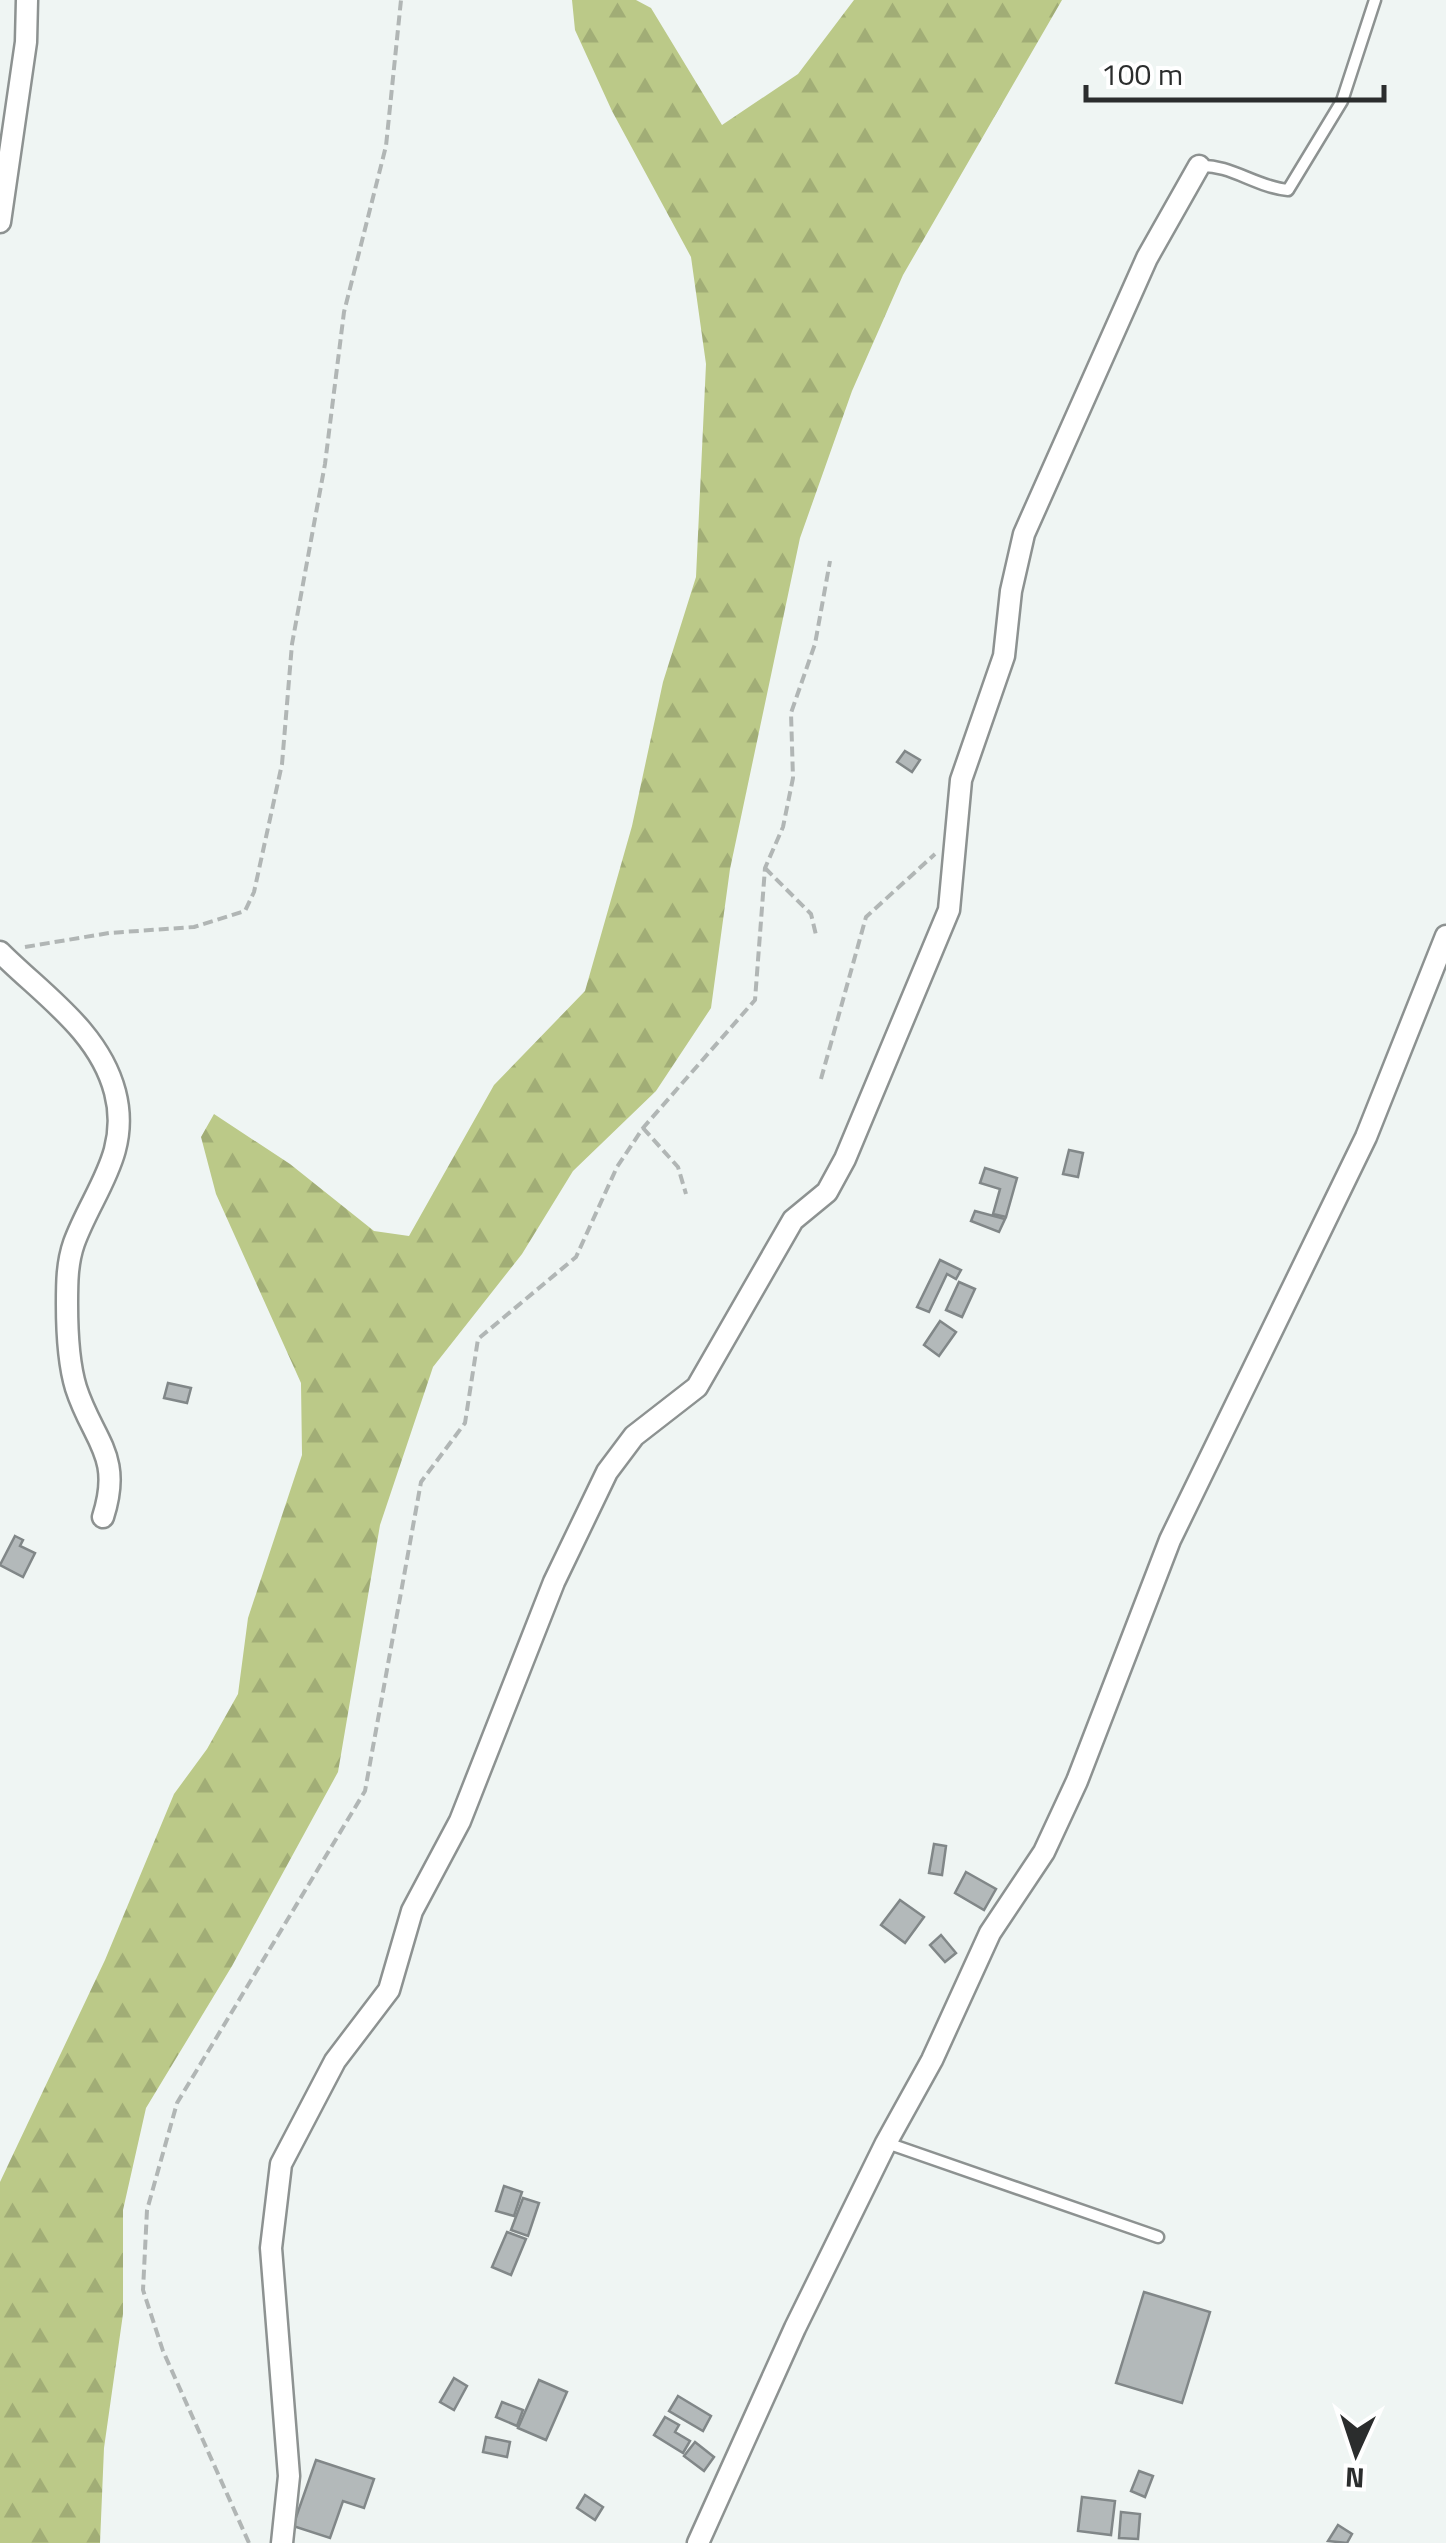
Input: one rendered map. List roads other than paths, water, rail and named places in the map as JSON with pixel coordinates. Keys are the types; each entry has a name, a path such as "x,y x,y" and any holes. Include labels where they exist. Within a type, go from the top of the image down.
{"street":[{"path":"0,222 26,42 27,0"},
{"path":"282,2543 289,2476 272,2248 281,2164 320,2086 389,1990 412,1911 460,1821 554,1582 613,1462 634,1436 698,1387 792,1220 827,1192 845,1159 948,910 960,780 1004,656 1010,591 1024,534 1147,258 1199,166"},
{"path":"698,2543 886,2142 932,2060 990,1933 1044,1852 1077,1781 1170,1540 1366,1137 1446,936"},
{"path":"6,951 84,1030 102,1058 116,1093 120,1128 116,1153 75,1241 68,1265 66,1306 72,1371 110,1467 112,1480 103,1517"}],"lane":[{"path":"1199,166 1215,165 1272,188 1288,190 1342,101 1375,0"},
{"path":"886,2142 1158,2238"}]}
